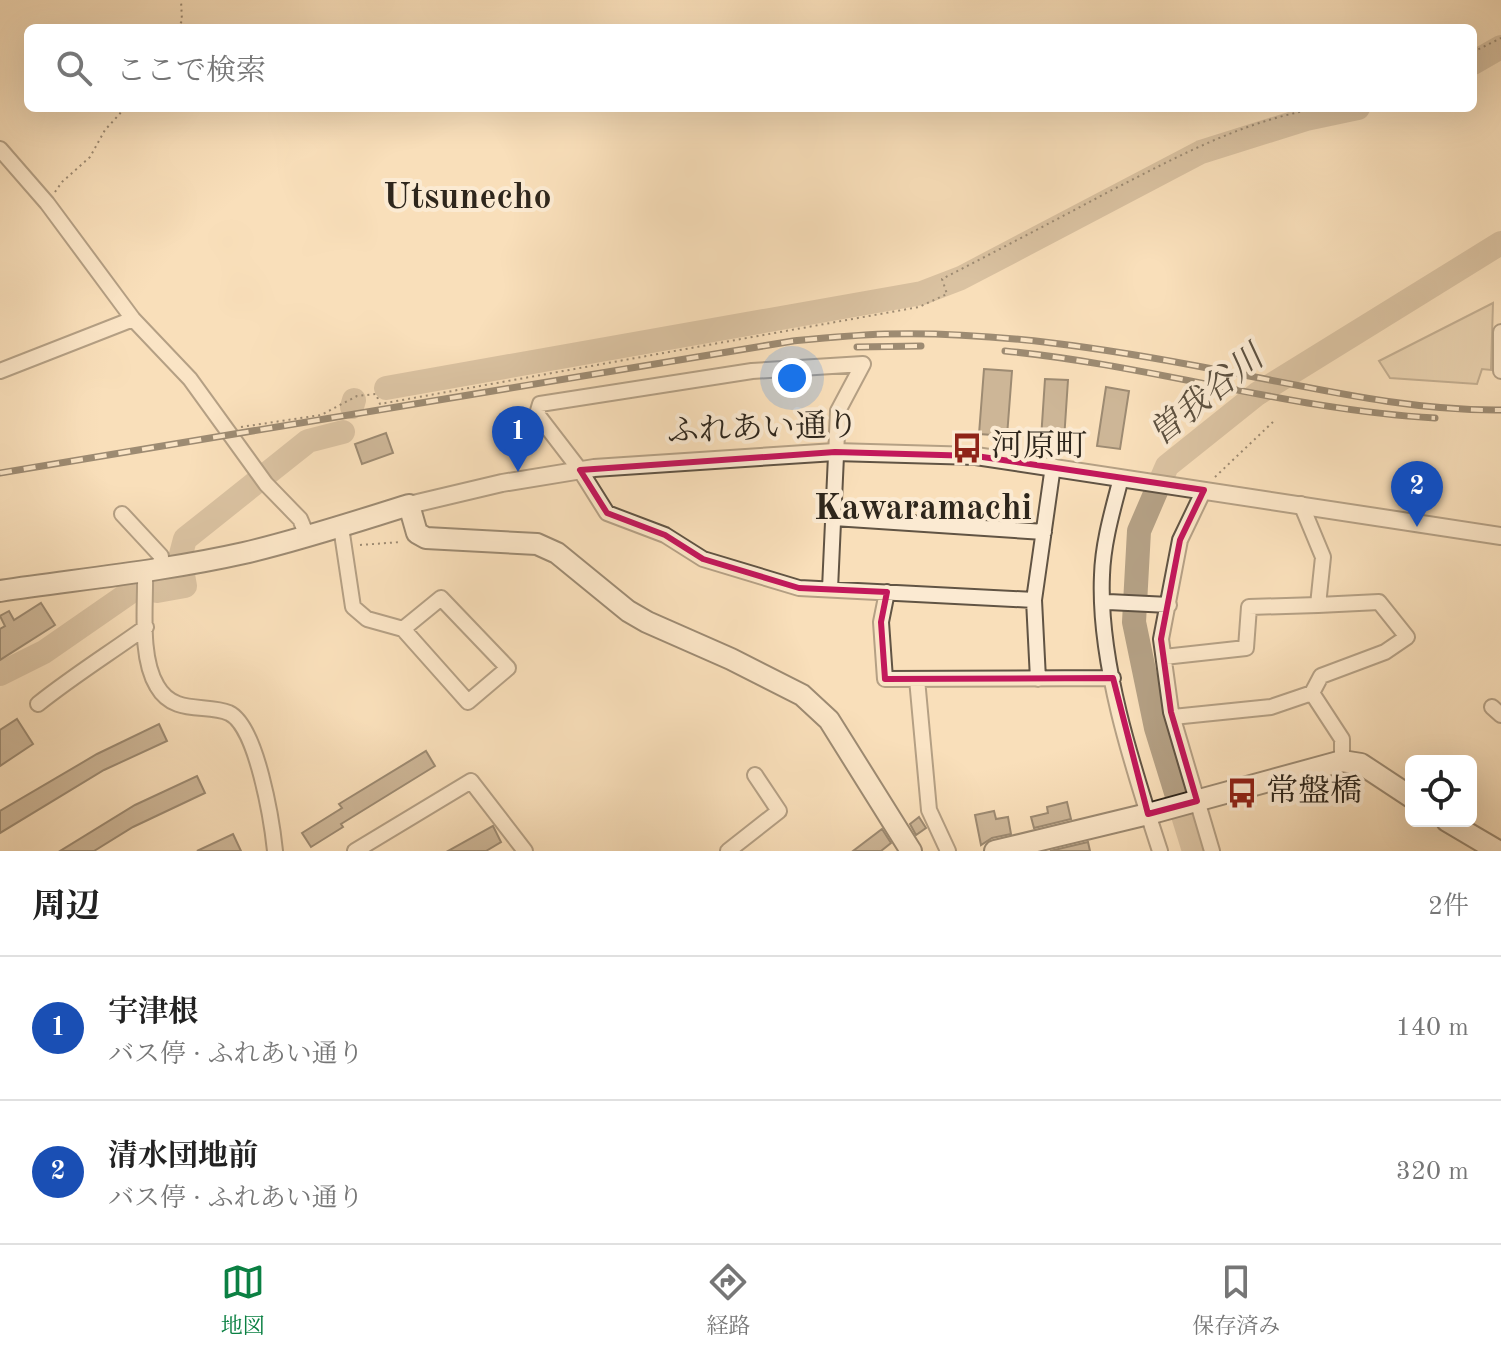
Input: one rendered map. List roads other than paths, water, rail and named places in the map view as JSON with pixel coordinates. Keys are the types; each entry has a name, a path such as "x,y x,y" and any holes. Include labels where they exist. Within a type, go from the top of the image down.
{"main road":[{"path":"0,591 194,563 308,538 342,537 409,505 417,533 426,538 537,544 557,553 628,611 647,622 802,695 829,720 911,851"},
{"path":"995,851 1150,814 1342,761 1361,764 1405,793"},
{"path":"1457,827 1498,851"}],"street":[{"path":"0,149 47,203 133,319 190,379 262,480 300,519 308,538"},
{"path":"0,371 133,319"},
{"path":"1501,332 1501,371"},
{"path":"830,589 838,411 863,364 752,371 540,404 537,414 580,470 607,513 665,535 703,559 799,588 1034,600"},
{"name":"ふれあい通り","path":"409,505 502,483 580,470 684,460 835,452 976,456 1204,490"},
{"path":"1038,679 1034,600 1053,466"},
{"path":"1121,478 1108,530 1102,572 1102,601 1113,678 1136,783 1150,814 1160,851"},
{"path":"1212,851 1194,802 1173,717 1161,639 1180,540 1204,490 1501,536"},
{"path":"1301,504 1323,557 1318,605"},
{"path":"122,514 161,556 146,627 149,671 159,690 174,701 192,709 232,714 247,733 272,819 275,851"},
{"path":"834,518 1044,532"},
{"path":"342,537 353,607 367,619 403,629 468,702 508,668 441,598 403,629"},
{"path":"887,592 881,622 885,679 1113,678"},
{"path":"1108,602 1169,605"},
{"path":"1164,657 1246,648 1249,607 1379,602 1407,637 1385,652 1321,676 1312,693 1271,707 1173,717"},
{"path":"38,704 73,676 91,668 146,627"},
{"path":"917,679 929,810 948,851"},
{"path":"1312,693 1342,739 1342,761"},
{"path":"728,851 779,811 755,775"},
{"path":"355,851 471,781 525,851"}],"waterway":[{"path":"1477,61 1501,47"},
{"path":"386,388 922,293 961,278 1201,152 1306,119 1339,112"},
{"name":"曽我谷川","path":"1194,851 1156,728 1134,622 1139,531 1167,466 1257,394 1501,243"},
{"path":"352,407 354,400"},
{"path":"157,591 185,586 180,558 185,539 308,441 343,432"},
{"path":"0,674 44,652 132,591"}],"railway":[{"path":"0,473 793,341 873,334 968,335 1052,343 1136,355 1394,402 1501,410"},
{"path":"857,347 921,346"},
{"path":"1005,351 1113,366 1327,406 1435,418"}],"place":[{"name":"河原町","path":"967,448"},
{"name":"宇津根","path":"518,472"},
{"name":"清水団地前","path":"1417,527"},
{"name":"常盤橋","path":"1242,793"}],"district":[{"name":"Utsunecho","path":"467,199"},
{"name":"Kawaramachi","path":"923,510"}]}
